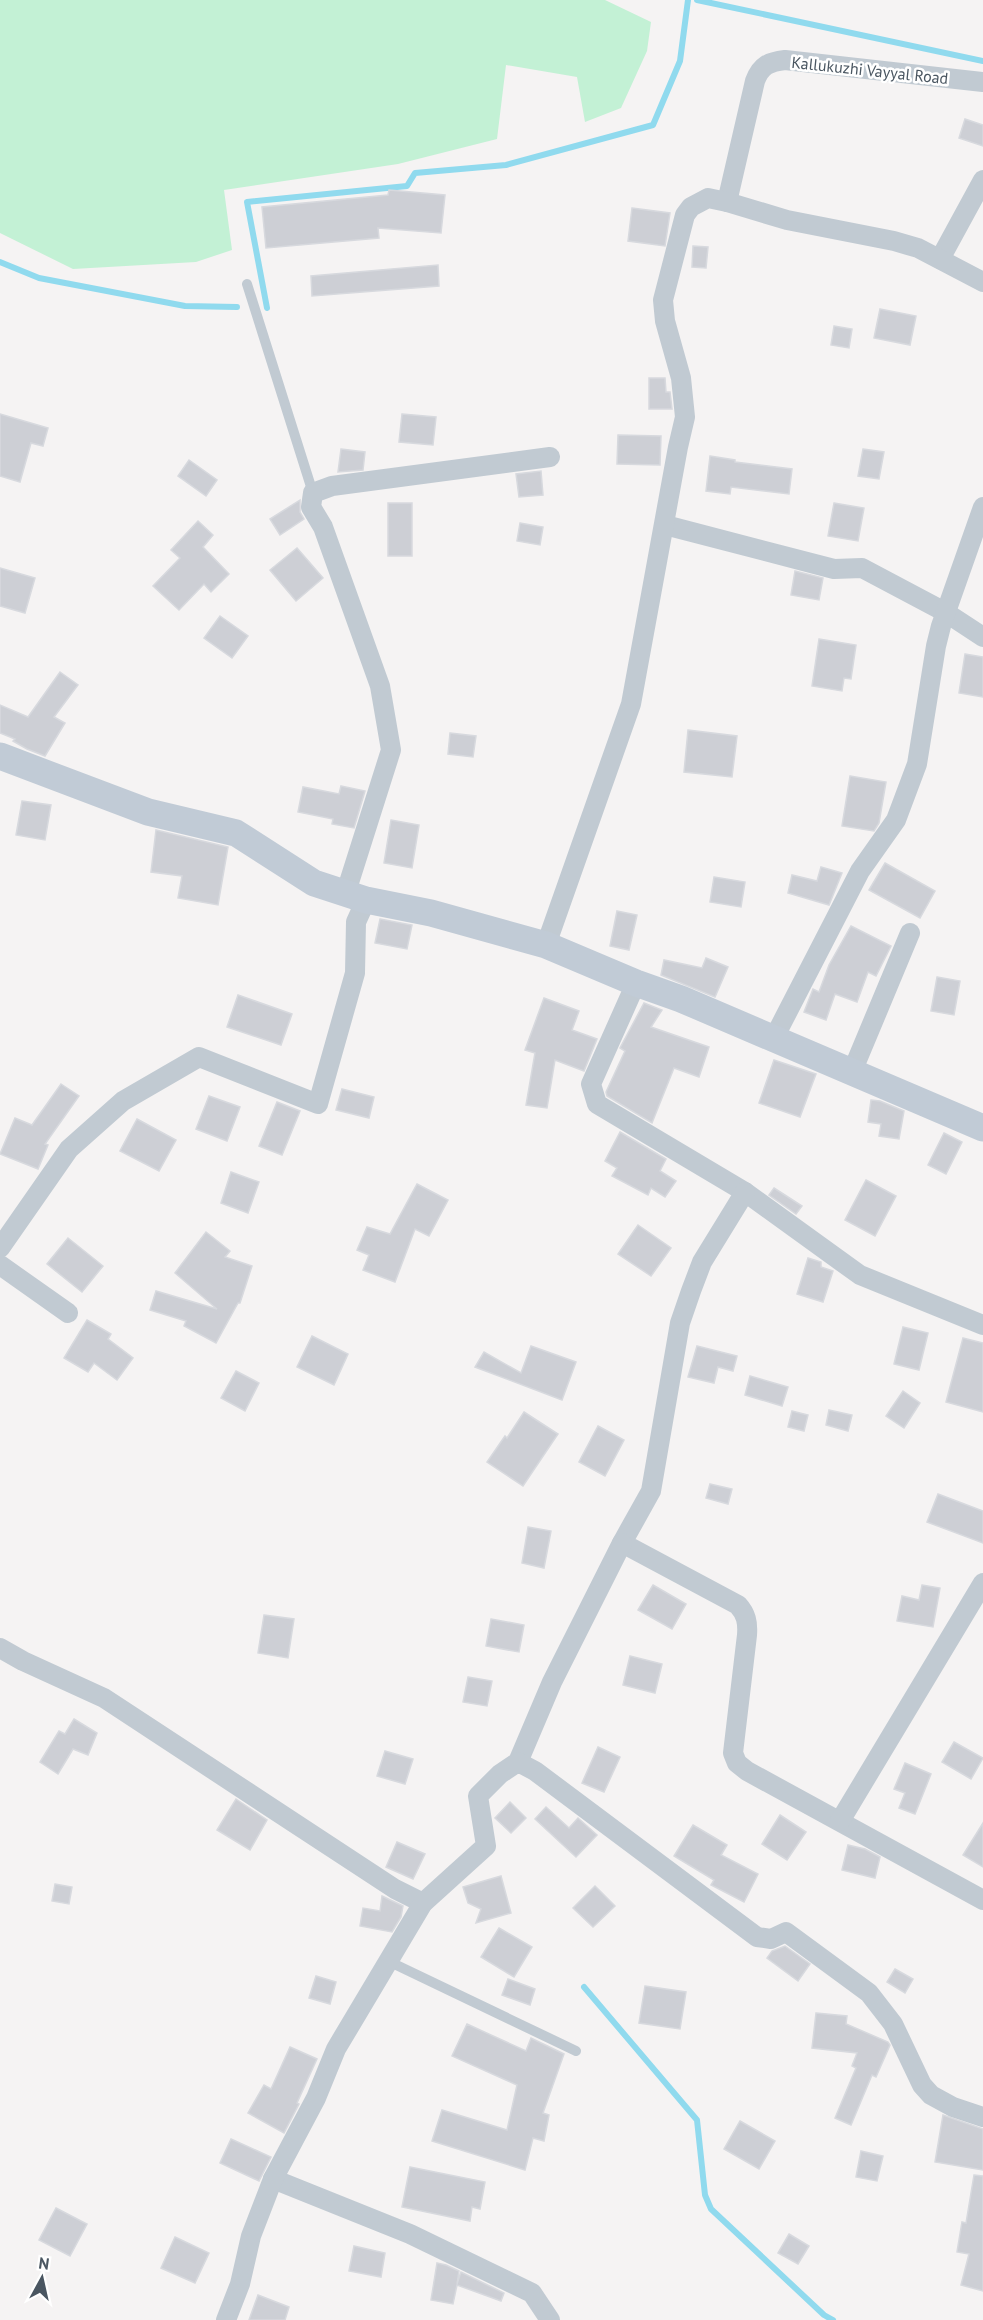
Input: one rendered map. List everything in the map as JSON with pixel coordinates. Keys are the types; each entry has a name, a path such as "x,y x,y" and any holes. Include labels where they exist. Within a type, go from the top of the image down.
{"street":[{"name":"Kallukuzhi Vayyal Road","path":"727,202 759,69 771,62 785,60 983,82"},
{"path":"940,259 983,180"},
{"path":"546,945 631,704 685,417 681,378 664,321 663,300 685,215 691,207 708,198 727,202 787,220 894,241 918,248 983,282"},
{"path":"0,1248 69,1149 123,1101 199,1057 261,1084 318,1104 355,973 356,896 391,750 380,686 322,528 311,507 313,493 332,486 550,457"},
{"path":"774,1038 860,872 896,820 917,764 936,646 945,612 983,507"},
{"path":"665,525 834,569 862,568 945,612 983,637"},
{"path":"0,756 148,812 236,833 314,883 546,945 636,983 681,999 983,1128"},
{"path":"852,1072 910,933"},
{"path":"636,983 591,1084 597,1104 745,1192 860,1275 983,1325"},
{"path":"226,2320 240,2284 251,2236 273,2179 316,2098 336,2049 423,1903 486,1846 478,1796 500,1774 518,1762 552,1682 622,1543 651,1491 680,1323 702,1262 745,1192"},
{"path":"0,1266 68,1313"},
{"path":"622,1543 738,1605 744,1613 748,1624 733,1753 737,1763 747,1771 983,1900"},
{"path":"840,1821 983,1583"},
{"path":"0,1648 104,1698 395,1889 423,1903"},
{"path":"518,1762 535,1771 757,1936 771,1940 786,1932 869,1993 893,2024 922,2085 931,2095 953,2107 983,2117"},
{"path":"273,2179 410,2234 532,2293 550,2320"}],"lane":[{"path":"247,285 313,493"},
{"path":"388,1961 576,2051"}],"green space":[{"path":"0,0 605,0 651,22 647,51 621,108 585,122 577,77 506,65 497,139 398,164 224,190 232,250 196,262 73,269 0,233"}],"building":[{"path":"965,119 983,125 983,146 959,138"},
{"path":"389,190 445,195 441,233 378,228 379,238 266,248 262,207 388,195"},
{"path":"632,208 670,213 665,246 628,241"},
{"path":"693,246 708,247 706,268 692,267"},
{"path":"438,265 439,286 312,296 311,276"},
{"path":"880,309 916,316 910,345 874,338"},
{"path":"834,326 852,329 849,348 831,345"},
{"path":"649,378 665,378 666,392 670,392 672,409 649,409"},
{"path":"0,414 48,428 43,446 31,443 20,482 0,476"},
{"path":"402,414 436,417 433,445 399,442"},
{"path":"618,435 661,436 660,465 617,464"},
{"path":"341,449 365,452 363,470 338,472"},
{"path":"863,449 884,452 879,479 858,476"},
{"path":"710,456 735,460 735,462 792,469 789,494 731,487 730,494 706,491"},
{"path":"189,460 217,480 206,496 178,476"},
{"path":"541,471 543,495 519,497 516,474"},
{"path":"300,500 300,512 304,519 280,535 270,519"},
{"path":"388,503 412,503 412,556 388,556"},
{"path":"834,503 864,508 858,541 828,536"},
{"path":"198,521 213,535 203,547 229,574 211,592 204,584 179,610 153,586 180,558 171,550"},
{"path":"520,523 543,527 540,545 517,541"},
{"path":"297,548 323,578 296,601 270,570"},
{"path":"0,568 35,578 25,613 0,606"},
{"path":"795,571 823,578 819,600 791,595"},
{"path":"220,616 248,636 232,658 204,638"},
{"path":"819,639 856,645 851,679 844,678 842,691 812,686"},
{"path":"965,654 983,657 983,697 959,693"},
{"path":"60,672 78,685 54,717 65,723 45,756 27,749 13,741 15,739 0,733 0,705 28,717"},
{"path":"688,730 737,736 732,777 684,772"},
{"path":"450,733 476,736 473,757 448,754"},
{"path":"850,776 886,782 879,823 874,831 842,826"},
{"path":"341,786 365,791 354,828 332,824 333,819 298,812 303,787 339,794"},
{"path":"22,801 51,805 45,840 16,835"},
{"path":"391,820 419,825 412,868 384,863"},
{"path":"156,830 228,847 218,905 178,898 182,876 151,872"},
{"path":"885,863 935,891 920,918 869,890"},
{"path":"821,867 842,873 829,905 788,893 792,875 817,881"},
{"path":"714,877 745,882 741,907 710,902"},
{"path":"617,911 637,915 629,950 610,946"},
{"path":"380,919 412,925 407,949 375,943"},
{"path":"851,926 891,946 876,976 868,972 857,1002 835,994 826,1020 804,1012 813,989 819,992 829,965"},
{"path":"706,958 728,967 715,997 661,975 664,960 702,968"},
{"path":"937,977 960,981 954,1015 931,1011"},
{"path":"238,995 292,1014 281,1045 227,1027"},
{"path":"544,998 579,1011 572,1030 597,1039 584,1071 555,1060 547,1108 526,1105 535,1053 525,1050"},
{"path":"644,1003 662,1010 651,1027 709,1047 699,1077 674,1068 652,1123 607,1096 606,1092 625,1051 620,1048"},
{"path":"774,1060 816,1074 800,1117 759,1103"},
{"path":"61,1084 79,1096 45,1144 48,1145 38,1169 0,1154 15,1118 32,1125"},
{"path":"342,1089 374,1097 369,1118 336,1110"},
{"path":"209,1096 240,1107 227,1141 196,1129"},
{"path":"871,1100 880,1101 904,1111 899,1139 879,1136 881,1124 868,1122"},
{"path":"277,1102 300,1111 282,1155 259,1146"},
{"path":"137,1119 176,1140 159,1171 120,1151"},
{"path":"620,1132 666,1159 660,1171 676,1181 665,1197 651,1188 648,1195 612,1176 617,1168 605,1161"},
{"path":"944,1133 962,1142 946,1174 928,1165"},
{"path":"231,1172 259,1182 248,1213 221,1203"},
{"path":"866,1180 896,1196 875,1236 845,1220"},
{"path":"417,1184 448,1200 429,1236 415,1229 395,1282 363,1270 369,1255 357,1250 367,1227 390,1234"},
{"path":"774,1188 802,1206 796,1214 769,1195"},
{"path":"638,1225 671,1248 651,1276 618,1254"},
{"path":"206,1232 230,1251 225,1257 252,1266 240,1303 216,1343 184,1326 186,1321 150,1310 156,1291 217,1309 175,1273"},
{"path":"68,1238 103,1266 82,1292 47,1264"},
{"path":"808,1258 821,1262 821,1267 833,1271 823,1302 797,1294"},
{"path":"87,1320 111,1334 108,1339 133,1358 117,1380 94,1363 88,1372 64,1358"},
{"path":"903,1327 928,1333 919,1370 894,1364"},
{"path":"312,1336 348,1354 334,1385 297,1367"},
{"path":"963,1338 983,1343 983,1412 946,1402"},
{"path":"531,1346 576,1362 562,1400 475,1367 484,1352 521,1373"},
{"path":"697,1346 737,1356 733,1371 718,1367 714,1383 688,1377"},
{"path":"236,1371 259,1383 245,1411 221,1398"},
{"path":"750,1376 788,1387 782,1406 745,1395"},
{"path":"903,1391 920,1403 904,1428 886,1416"},
{"path":"829,1410 852,1415 848,1431 826,1425"},
{"path":"792,1411 808,1415 804,1431 788,1427"},
{"path":"524,1412 558,1434 523,1486 487,1462 505,1436 507,1438"},
{"path":"598,1426 624,1440 605,1476 579,1462"},
{"path":"710,1484 732,1489 728,1504 706,1498"},
{"path":"938,1494 983,1511 983,1543 927,1522"},
{"path":"528,1527 551,1531 544,1568 522,1563"},
{"path":"653,1585 686,1604 672,1629 638,1610"},
{"path":"922,1585 940,1588 933,1627 897,1621 902,1596 919,1600"},
{"path":"264,1615 294,1619 288,1658 258,1653"},
{"path":"491,1619 524,1625 519,1652 486,1646"},
{"path":"630,1656 662,1664 655,1693 623,1685"},
{"path":"468,1677 492,1681 487,1706 463,1702"},
{"path":"74,1719 97,1733 88,1755 73,1749 58,1774 40,1762 59,1731 65,1734"},
{"path":"954,1742 983,1758 971,1779 942,1762"},
{"path":"598,1747 620,1757 604,1792 582,1783"},
{"path":"385,1751 413,1759 405,1784 377,1776"},
{"path":"905,1763 931,1774 915,1814 899,1808 905,1793 894,1789"},
{"path":"236,1799 267,1820 250,1850 217,1830"},
{"path":"510,1802 526,1818 511,1833 495,1818"},
{"path":"546,1807 569,1828 578,1818 597,1835 576,1857 535,1819"},
{"path":"780,1815 806,1832 787,1860 762,1844"},
{"path":"983,1823 983,1867 963,1855"},
{"path":"693,1825 727,1845 721,1855 758,1874 744,1902 711,1885 714,1880 674,1856"},
{"path":"397,1842 425,1854 413,1879 386,1867"},
{"path":"848,1845 865,1849 880,1857 875,1878 842,1870"},
{"path":"501,1876 511,1913 476,1923 481,1909 468,1903 463,1887"},
{"path":"55,1884 72,1887 69,1904 52,1901"},
{"path":"595,1886 615,1906 593,1927 573,1908"},
{"path":"382,1896 403,1906 401,1917 392,1932 360,1926 363,1908 380,1911"},
{"path":"499,1928 532,1947 514,1977 481,1957"},
{"path":"785,1946 810,1964 798,1981 767,1958 772,1951"},
{"path":"895,1969 913,1979 905,1993 887,1982"},
{"path":"316,1976 336,1982 330,2004 309,1998"},
{"path":"508,1979 535,1989 530,2005 502,1995"},
{"path":"645,1986 686,1992 680,2029 639,2023"},
{"path":"816,2013 847,2016 846,2024 888,2042 890,2045 876,2077 872,2075 851,2125 835,2118 856,2068 852,2066 857,2053 812,2048"},
{"path":"467,2024 526,2051 531,2038 564,2054 543,2113 549,2115 544,2141 533,2138 525,2170 432,2141 442,2110 507,2130 517,2085 452,2056"},
{"path":"290,2047 317,2059 297,2103 299,2104 284,2133 248,2113 264,2085 271,2089"},
{"path":"943,2115 983,2129 983,2170 935,2162"},
{"path":"740,2121 775,2141 759,2169 724,2149"},
{"path":"231,2139 271,2157 259,2181 220,2163"},
{"path":"861,2151 883,2156 877,2181 856,2177"},
{"path":"410,2167 485,2182 480,2209 472,2207 470,2221 402,2207"},
{"path":"974,2175 983,2176 983,2291 961,2285 969,2254 957,2252 962,2222 966,2223"},
{"path":"56,2208 87,2224 70,2256 39,2240"},
{"path":"789,2234 809,2246 798,2264 778,2253"},
{"path":"175,2237 209,2253 195,2283 161,2268"},
{"path":"354,2246 385,2253 381,2277 349,2271"},
{"path":"437,2263 459,2271 457,2284 461,2272 504,2293 501,2301 457,2285 453,2304 431,2300"},
{"path":"258,2295 289,2307 285,2320 249,2320"}],"waterway":[{"path":"267,308 247,202 407,186 415,173 506,165 653,125 680,61 688,0"},
{"path":"697,0 983,61"},
{"path":"0,262 39,278 185,306 237,307"},
{"path":"584,1987 697,2120 705,2195 711,2209 824,2315 833,2320"}]}
